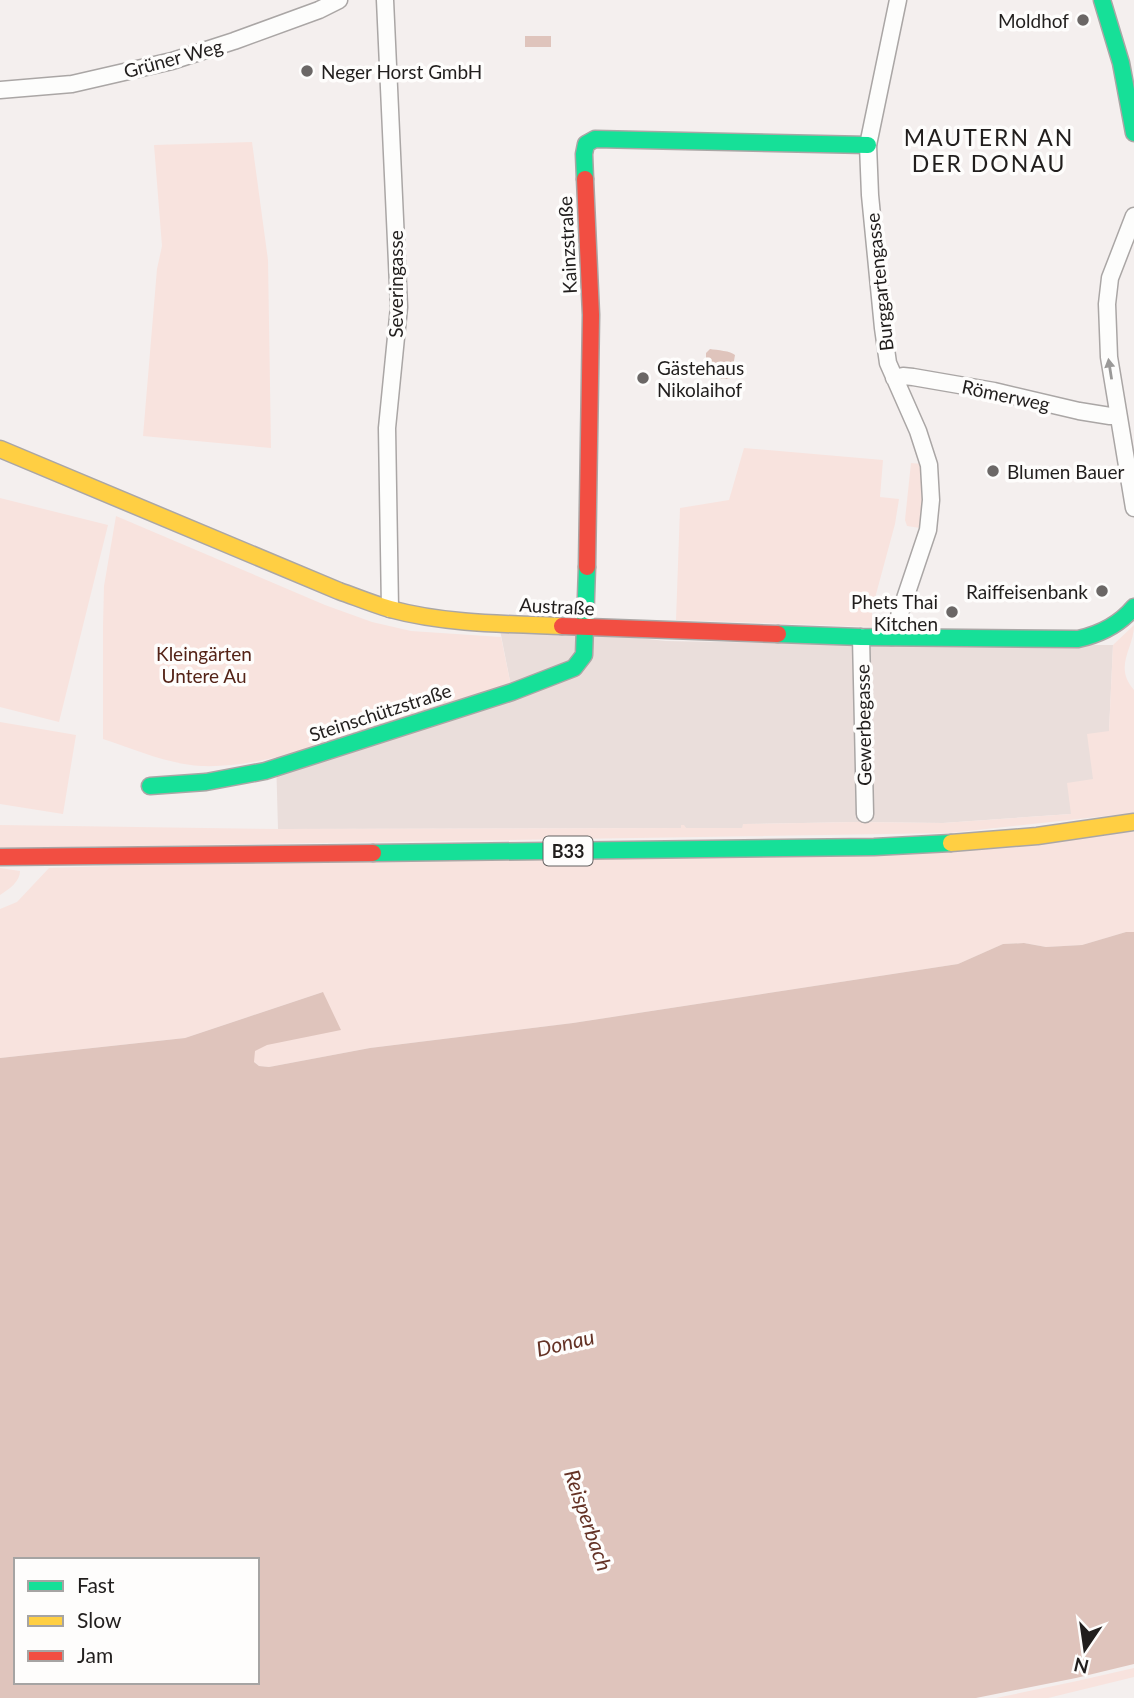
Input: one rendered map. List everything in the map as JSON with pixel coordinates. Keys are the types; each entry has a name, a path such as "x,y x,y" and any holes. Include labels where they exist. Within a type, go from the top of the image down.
{"main road":[{"path":"1102,0 1127,62 1134,134"},
{"name":"Kainzstraße","path":"586,628 591,315 584,154 586,144 595,139 868,145"},
{"name":"Austraße","path":"0,449 339,591 390,609 430,617 586,628 861,637 1078,639 1112,628 1134,607"},
{"name":"Steinschützstraße","path":"150,786 206,782 265,771 522,689 574,668 584,655 586,628"},
{"name":"B33","path":"0,858 874,847 951,844 1037,836 1134,822"}],"street":[{"name":"Grüner Weg","path":"0,90 72,84 172,61 234,41 340,0"},
{"name":"Severingasse","path":"385,0 399,307 387,428 390,609"},
{"name":"Burggartengasse","path":"892,637 928,530 931,500 929,466 918,431 888,363 870,195 868,145 898,0"},
{"path":"1134,216 1110,278 1107,304 1109,357 1134,508"},
{"name":"Römerweg","path":"894,378 913,377 994,391 1079,411 1118,415"},
{"name":"Gewerbegasse","path":"861,637 864,814"}],"shaded area":[{"path":"500,630 666,641 1113,645 1109,731 1093,779 1071,814 943,823 744,824 743,828 686,828 681,825 681,828 278,829 276,757 511,686"}],"green space":[{"path":"252,142 268,260 271,448 143,436 157,269 162,246 154,145"},
{"path":"744,448 883,460 880,497 899,499 872,609 872,621 877,627 676,620 680,508 729,500"},
{"path":"911,463 922,464 924,494 920,528 907,526 905,520"},
{"path":"0,498 108,525 59,722 0,707"},
{"name":"Kleingärten Untere Au","path":"116,516 325,605 372,622 411,631 501,637 511,686 299,751 241,764 188,765 151,756 103,739 104,586"},
{"path":"1134,625 1125,673 1134,690 1134,813 950,833 0,848 0,825 278,829 681,828 681,825 686,828 742,828 743,824 943,823 1071,814 1067,783 1093,779 1087,734 1109,731 1113,645"},
{"path":"0,722 76,735 63,814 0,804"},
{"path":"1134,832 1134,932 1082,945 1046,947 1024,943 1003,944 958,964 573,1023 370,1048 269,1067 259,1066 253,1061 254,1051 266,1045 323,992 185,1038 0,1058 0,909 17,902 49,868"},
{"path":"0,868 20,871 20,875 10,888 0,895"},
{"path":"1134,1668 1134,1677 1048,1698 996,1698 1077,1681"}],"water":[{"path":"525,36 551,36 551,47 525,47"},
{"path":"710,349 735,355 731,378 718,378 706,372 706,353"},
{"path":"1134,932 1134,1664 976,1698 0,1698 0,1058 185,1038 323,992 341,1030 267,1045 255,1051 254,1062 259,1066 269,1067 370,1048 573,1023 958,964 1003,944 1024,943 1046,947 1082,945"}],"traffic: fast":[{"path":"1102,0 1121,63 1134,133"},
{"path":"585,179 586,144 595,139 868,145"},
{"path":"150,786 206,782 265,771 512,692 574,668 584,655 587,567"},
{"path":"778,634 1078,639 1109,628 1134,607"},
{"path":"373,853 874,847 951,843"}],"traffic: slow":[{"path":"0,449 339,591 384,607 454,620 562,626"},
{"path":"951,843 1037,836 1134,822"}],"traffic: jam":[{"path":"585,179 591,315 587,567"},
{"path":"562,626 778,634"},
{"path":"0,857 373,853"}],"place":[{"name":"Moldhof","path":"1083,20"},
{"name":"Neger Horst GmbH","path":"307,71"},
{"name":"Gästehaus Nikolaihof","path":"643,378"},
{"name":"Blumen Bauer","path":"993,471"},
{"name":"Raiffeisenbank","path":"1102,591"},
{"name":"Phets Thai Kitchen","path":"952,612"}],"district":[{"name":"MAUTERN AN DER DONAU","path":"989,150"}],"water label":[{"name":"Donau","path":"565,1342"},
{"name":"Reisperbach","path":"589,1520"}]}
